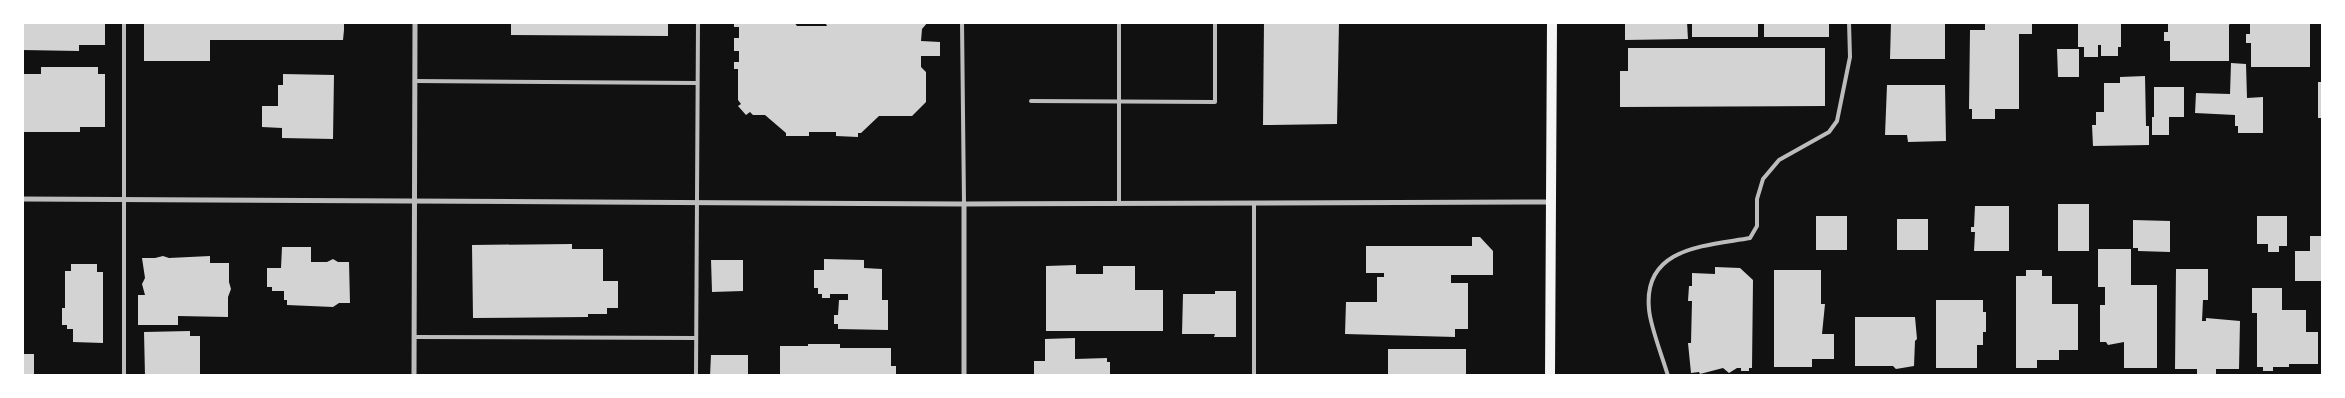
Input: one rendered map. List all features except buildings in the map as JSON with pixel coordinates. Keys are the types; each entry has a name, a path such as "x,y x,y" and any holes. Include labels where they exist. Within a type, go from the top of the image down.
{"main road":[{"path":"1550,376 1552,22"}],"street":[{"path":"414,376 415,22"},
{"path":"22,199 964,204 1551,202"},
{"path":"964,204 964,376"}],"lane":[{"path":"124,22 124,376"},
{"path":"696,376 698,22"},
{"path":"962,22 964,204"},
{"path":"1118,22 1119,204"},
{"path":"1031,101 1215,102 1215,22"},
{"path":"1668,376 1649,310 1652,277 1664,263 1684,251 1750,238 1758,226 1758,199 1763,179 1779,160 1829,132 1837,120 1850,57 1849,22"},
{"path":"415,81 697,83"},
{"path":"1254,204 1254,376"},
{"path":"414,336 696,338"}]}
